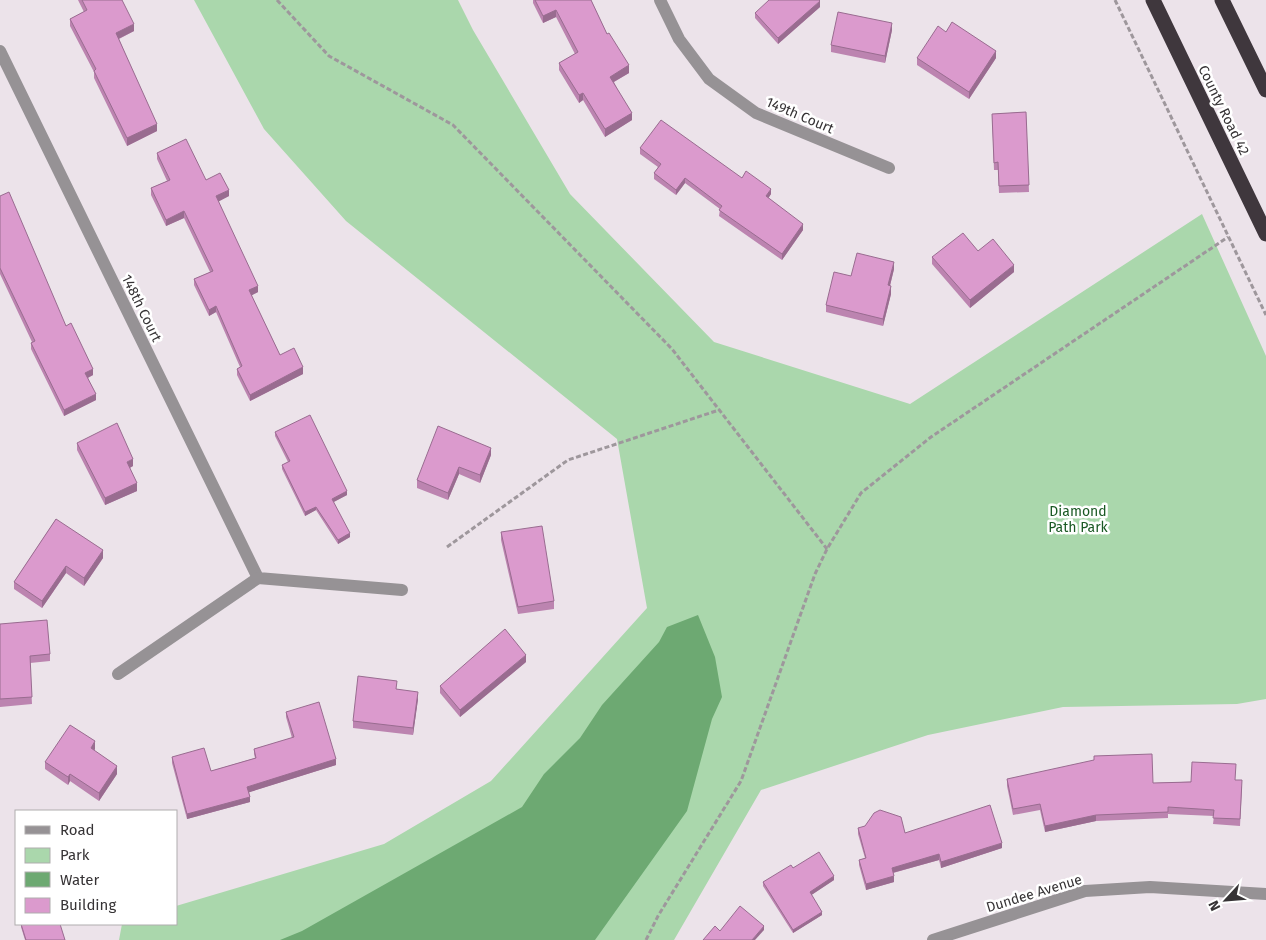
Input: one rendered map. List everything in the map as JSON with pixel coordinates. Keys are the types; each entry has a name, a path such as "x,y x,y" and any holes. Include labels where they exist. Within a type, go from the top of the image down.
{"highway":[{"name":"County Road 42","path":"1153,0 1266,234"},
{"path":"1222,0 1266,88"}],"street":[{"name":"149th Court","path":"660,0 679,39 709,79 756,113 889,168"},
{"name":"148th Court","path":"0,51 258,578"},
{"path":"118,674 258,578 402,590"},
{"name":"Dundee Avenue","path":"933,940 1085,891 1150,887 1266,894"}],"path":[{"path":"276,0 329,56 453,125 672,349 827,549"},
{"path":"1115,0 1266,315"},
{"path":"646,940 658,916 741,781 814,574 861,493 931,437 1228,236"},
{"path":"447,547 568,460 719,410"}],"green space":[{"name":"Diamond Path Park","path":"194,0 458,0 473,30 570,194 714,342 910,404 1202,214 1266,356 1266,699 1237,704 1063,707 928,735 761,790 674,940 119,940 122,925 178,925 178,905 384,844 491,781 647,608 617,439 346,221 264,129"}],"water":[{"path":"698,615 715,657 722,697 712,719 687,811 595,940 280,940 302,931 522,807 544,774 580,738 602,705 659,642 667,627"}],"building":[{"path":"82,0 122,0 134,24 116,33 157,124 127,138 94,71 96,69 70,19 87,10"},
{"path":"535,0 591,0 607,34 609,33 629,65 610,77 632,113 605,129 583,93 579,95 559,63 578,52 556,10 543,16"},
{"path":"769,0 820,1 778,38 755,13"},
{"path":"838,12 892,23 885,56 831,45"},
{"path":"952,22 996,51 969,92 917,58 938,26 946,32"},
{"path":"1026,112 1029,185 999,186 998,162 994,163 992,114"},
{"path":"661,120 742,178 746,171 771,189 766,196 803,224 782,254 719,210 722,206 685,178 676,190 654,173 661,164 640,148"},
{"path":"186,139 206,180 220,173 229,190 216,196 258,286 249,290 280,355 294,348 303,367 250,395 237,369 242,366 216,306 209,310 194,279 213,271 184,211 166,220 151,188 170,180 157,153"},
{"path":"9,192 66,326 71,323 93,369 85,373 96,394 64,410 31,343 35,341 0,268 0,196"},
{"path":"963,233 978,251 993,239 1014,265 970,300 932,257"},
{"path":"857,253 894,262 888,285 891,286 883,319 826,305 834,272 851,276"},
{"path":"310,415 347,491 332,499 350,533 338,540 316,507 305,512 282,465 290,461 275,432"},
{"path":"117,423 133,459 127,462 137,483 105,498 77,443"},
{"path":"438,426 491,448 480,475 459,467 448,493 417,480"},
{"path":"56,519 103,550 84,578 66,566 42,601 14,582"},
{"path":"542,526 554,601 518,607 501,532"},
{"path":"47,620 50,654 30,656 32,697 0,699 0,624"},
{"path":"505,629 526,655 460,710 440,686"},
{"path":"358,676 397,681 396,689 418,692 413,728 353,721"},
{"path":"319,702 336,759 247,787 250,797 187,814 172,757 204,748 211,771 256,758 254,749 294,737 286,712"},
{"path":"70,725 95,741 91,748 117,766 99,793 70,774 68,777 45,762"},
{"path":"1152,754 1153,783 1191,782 1192,762 1236,764 1235,780 1242,780 1240,819 1213,818 1214,810 1168,807 1168,812 1096,815 1045,826 1040,804 1013,809 1007,779 1094,760 1094,756"},
{"path":"990,805 1002,843 941,862 939,854 892,868 894,876 866,884 859,860 866,858 858,828 865,826 874,813 880,810 901,817 905,833"},
{"path":"819,852 834,876 810,892 822,912 793,930 763,882 791,865 793,868"},
{"path":"740,906 764,926 752,940 703,940 715,926 720,931"},
{"path":"21,925 60,925 65,940 26,940"}]}
